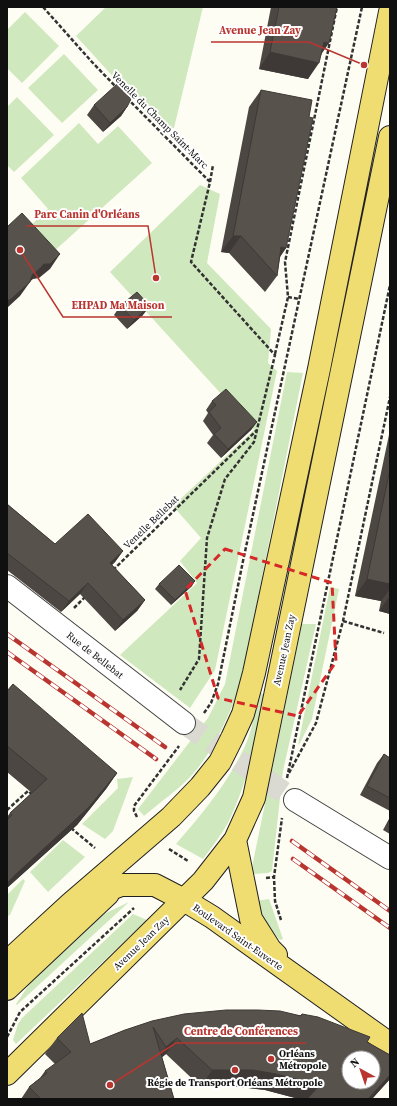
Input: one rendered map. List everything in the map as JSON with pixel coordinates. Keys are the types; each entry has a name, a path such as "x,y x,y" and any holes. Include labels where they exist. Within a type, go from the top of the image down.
{"main road":[{"path":"7,962 70,904 171,817 200,787 220,762 243,714 254,673 319,369 390,12"},
{"name":"Avenue Jean Zay","path":"7,1074 208,875 235,840 254,798 390,137"},
{"path":"7,989 180,826 200,787"},
{"path":"235,840 250,919 270,949 305,984"},
{"name":"Boulevard Saint-Euverte","path":"70,904 121,885 155,885 212,917 390,1044"}],"street":[{"name":"Rue de Bellebat","path":"7,586 56,625 185,716"},
{"path":"288,800 390,858"}],"path":[{"name":"Venelle du Champ Saint-Marc","path":"43,7 120,91"},
{"path":"185,716 199,660 207,538 225,479 254,442 257,430 288,297 285,262 337,7"},
{"path":"185,716 211,703 218,684 244,553 362,7"},
{"name":"Venelle du Champ Saint-Marc","path":"126,96 210,182 191,262 275,355"},
{"path":"210,182 213,165"},
{"path":"281,921 275,901 274,877 288,800 287,777 390,285"},
{"path":"288,297 300,299"},
{"path":"287,777 316,723 343,621 390,398"},
{"name":"Venelle Bellebat","path":"108,575 257,430"},
{"path":"56,625 91,592"},
{"path":"343,621 384,632"},
{"path":"140,820 134,811 134,806 179,746"},
{"path":"7,810 28,791 36,798"},
{"path":"68,825 95,848"},
{"path":"7,1037 20,1012 137,906"}],"highlighted area":[{"path":"225,549 332,583 336,662 298,716 218,698 185,590"}],"green space":[{"path":"106,7 203,7 174,128 159,127 76,36"},
{"path":"25,12 59,46 22,83 7,68 7,30"},
{"path":"64,54 98,90 62,123 28,88"},
{"path":"17,97 54,135 14,172 7,165 7,107"},
{"path":"79,123 98,144 118,126 152,163 52,253 29,227 48,209 21,178"},
{"path":"200,185 220,194 207,263 271,329 268,363 277,371 215,670 190,708 120,655 197,583 180,561 201,538 173,506 254,430 110,272"},
{"path":"287,372 303,373 240,687 219,734 207,756 180,787 144,816 138,809 208,718 225,684"},
{"path":"330,587 339,589 312,719 298,745"},
{"path":"302,624 316,624 283,771 272,871 268,873 253,874 253,862"},
{"path":"260,693 266,695 242,790 229,821 203,859 176,844 214,798 231,773 250,734"},
{"path":"133,777 113,831 105,839 82,824 118,788 117,779"},
{"path":"63,840 85,857 48,892 30,872"},
{"path":"23,879 25,881 10,915 8,916 7,895"},
{"path":"269,899 283,939 280,940 266,922 256,901"},
{"path":"129,902 17,1005 16,1004 37,973 104,914"},
{"path":"133,914 147,920 16,1044 13,1040 18,1024 22,1018"}],"building":[{"path":"279,7 337,7 329,43 324,42 319,63 270,52"},
{"path":"117,84 131,99 127,107 110,123 94,105"},
{"path":"261,90 312,100 309,117 313,118 286,248 281,247 277,276 241,236 233,236"},
{"path":"22,213 60,254 50,264 44,264 32,275 30,282 10,300 7,300 7,227"},
{"path":"137,292 150,306 134,320 120,306"},
{"path":"226,389 257,422 228,449 214,434 221,428 209,412 216,405 212,401"},
{"path":"390,469 390,584 367,579"},
{"path":"7,504 55,544 88,514 123,551 110,563 145,600 123,620 88,583 69,601 7,553"},
{"path":"179,565 195,581 175,600 159,584"},
{"path":"13,684 117,773 88,808 7,883 7,820 12,815 10,813 47,779 7,746 7,691"},
{"path":"384,754 390,758 390,798 367,786"},
{"path":"390,819 390,827 387,825"},
{"path":"226,1010 280,1011 301,1016 302,1014 318,1017 370,1037 367,1042 390,1055 390,1075 381,1085 381,1050 341,1050 341,1090 376,1090 368,1099 307,1099 320,1085 253,1070 212,1070 177,1038 166,1047 153,1027 174,1099 41,1099 29,1087 47,1073 45,1071 71,1052 57,1038 82,1013 90,1044 152,1021 184,1014"}],"tunnel":[{"path":"184,723 295,800"}],"railway":[{"path":"7,634 165,747"},
{"path":"7,652 156,759"},
{"path":"292,841 390,911"},
{"path":"293,859 390,928"}],"place":[{"name":"Avenue Jean Zay","path":"364,65"},
{"name":"EHPAD Ma Maison","path":"20,250"},
{"name":"Parc Canin d'Orléans","path":"156,278"},
{"name":"Orléans Métropole","path":"271,1059"},
{"name":"Régie de Transport Orléans Métropole","path":"235,1070"},
{"name":"Centre de Conférences","path":"110,1085"}]}
